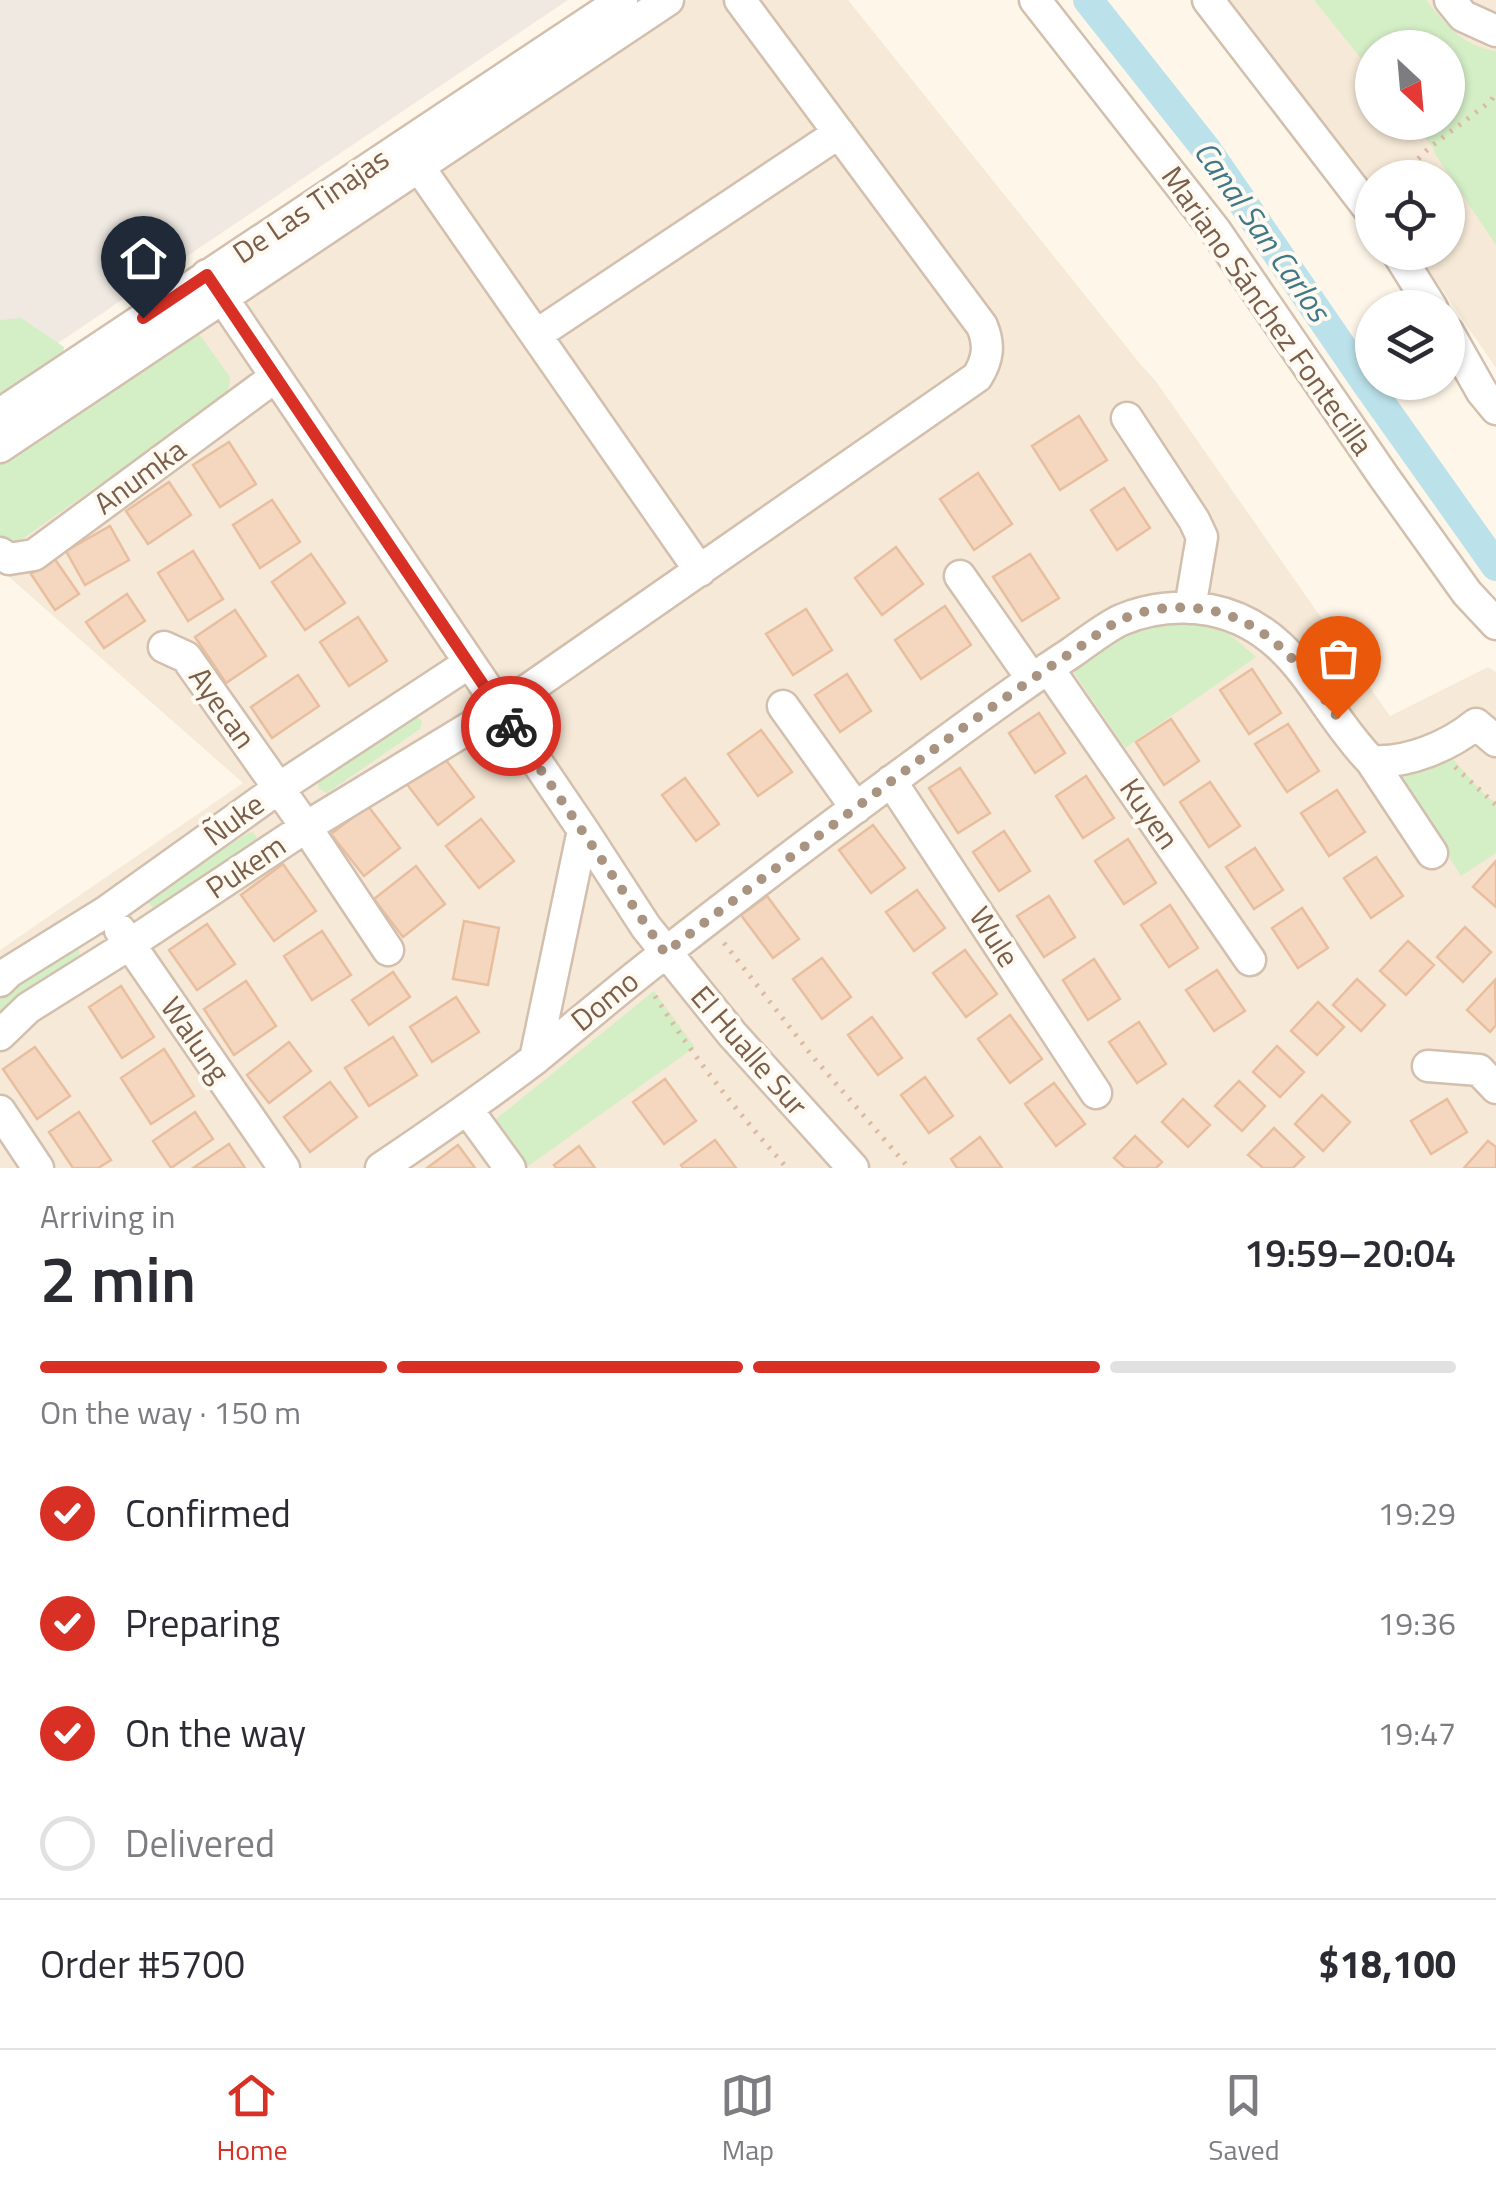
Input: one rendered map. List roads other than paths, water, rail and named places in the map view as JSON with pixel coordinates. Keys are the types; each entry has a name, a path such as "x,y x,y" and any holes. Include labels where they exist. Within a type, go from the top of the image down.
{"street":[{"name":"De Las Tinajas","path":"0,414 215,287 622,0"},
{"path":"0,447 215,287 419,167 668,0"},
{"path":"536,335 839,133 740,0"},
{"name":"Mariano Sánchez Fontecilla","path":"1035,0 1215,230 1384,477 1467,593 1496,624"},
{"path":"1208,0 1355,191"},
{"path":"1450,0 1463,16 1496,31"},
{"name":"Pukem","path":"0,1034 28,1008 306,827 500,709 977,377 984,366 987,344 982,326 839,133"},
{"path":"419,167 700,571"},
{"name":"El Hualle Sur","path":"215,287 665,953 853,1168"},
{"path":"1465,362 1496,409"},
{"name":"Anumka","path":"0,554 9,558 34,555 275,377"},
{"path":"1127,418 1202,537 1190,608"},
{"name":"Kuyen","path":"960,576 1040,673 1250,960"},
{"name":"Domo","path":"381,1168 467,1110 640,972 1040,673 1119,621 1154,610 1190,608 1234,617 1273,639 1319,690 1357,746 1372,761 1432,854"},
{"name":"Ayecan","path":"164,647 186,657 388,950"},
{"name":"Ñuke","path":"0,981 107,911 279,788 470,662"},
{"path":"783,706 856,808"},
{"path":"1372,761 1397,760 1435,748 1476,724 1496,741"},
{"name":"Wule","path":"891,781 1096,1093"},
{"path":"534,1059 582,830"},
{"name":"Walung","path":"107,911 284,1168"},
{"path":"1428,1066 1478,1070 1496,1088"},
{"path":"467,1110 510,1168"},
{"path":"0,1111 38,1168"}],"waterway":[{"name":"Canal San Carlos","path":"1088,0 1206,149 1496,566"}]}
